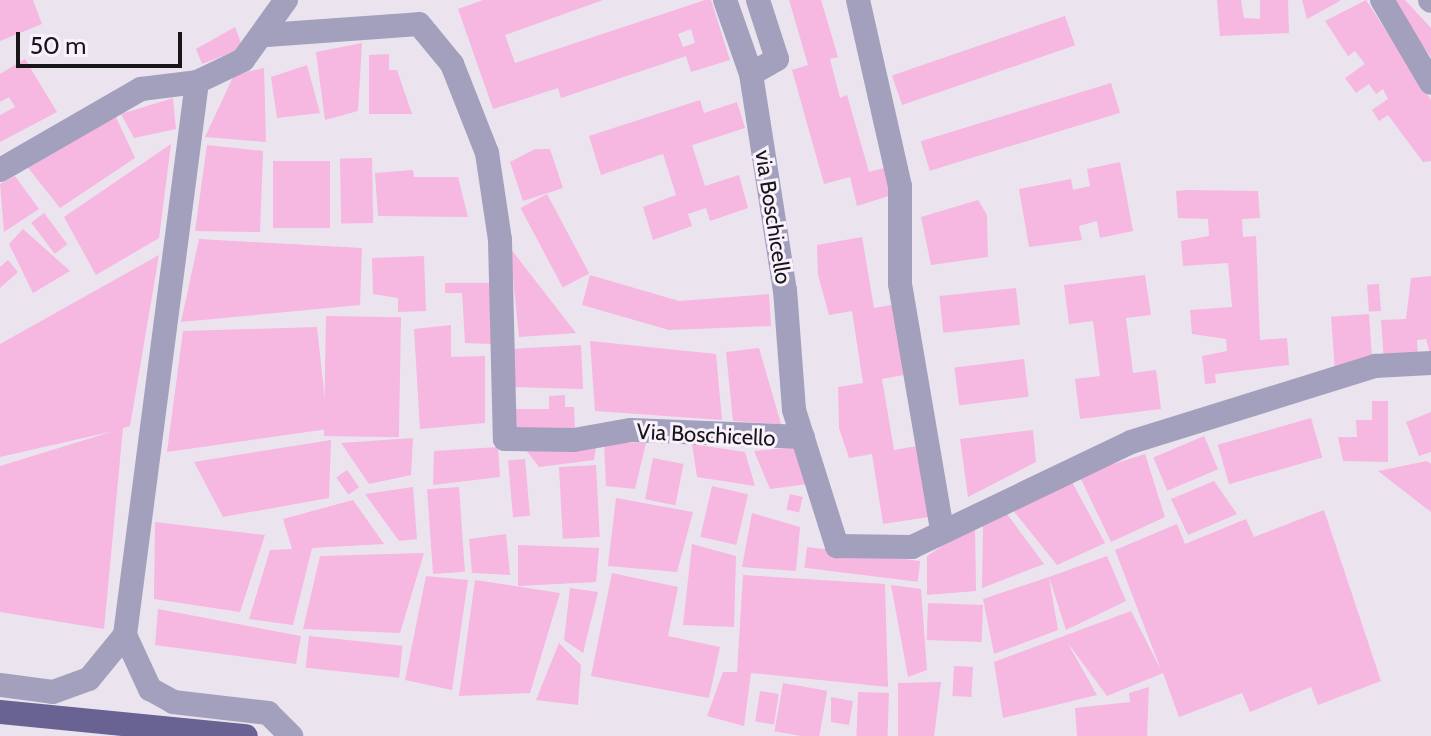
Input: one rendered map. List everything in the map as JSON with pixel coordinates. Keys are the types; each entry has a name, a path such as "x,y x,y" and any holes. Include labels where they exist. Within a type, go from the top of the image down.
{"main road":[{"path":"0,712 246,736"}],"street":[{"path":"0,170 141,89 197,82 243,60 267,35 286,0"},
{"name":"via Boschicello","path":"725,0 751,74 803,437"},
{"path":"751,74 777,59 758,0"},
{"path":"858,0 900,186 900,284 942,531"},
{"path":"1382,0 1431,83"},
{"name":"Via Boschicello","path":"267,35 387,20 419,24 452,64 487,153 500,240 505,439 574,440 631,430 803,437 837,546 912,547 1131,442 1375,366 1431,363"},
{"path":"0,685 53,692 89,679 125,635 197,82"},
{"path":"125,635 150,689 173,702 268,713 291,736"}],"building":[{"path":"0,0 33,0 42,24 0,41"},
{"path":"483,0 603,0 505,35 515,63 711,0 730,60 691,72 686,56 561,98 558,88 493,109 458,9","holes":["691,29 695,43 683,47 678,34"]},
{"path":"789,0 821,0 838,57 830,59 840,98 847,95 869,172 884,168 892,195 857,206 850,177 824,184 792,70 808,65"},
{"path":"1217,0 1241,0 1244,18 1260,19 1260,0 1288,0 1289,33 1220,36"},
{"path":"1302,0 1340,0 1340,1 1307,19"},
{"path":"1366,0 1431,100 1431,161 1423,162 1388,115 1379,121 1372,110 1388,99 1383,89 1376,94 1369,84 1356,93 1345,78 1365,64 1355,51 1348,56 1325,21"},
{"path":"1390,0 1405,0 1431,28 1431,57"},
{"path":"1065,16 1075,45 902,105 892,76"},
{"path":"235,27 243,48 202,64 196,49"},
{"path":"362,43 358,111 325,120 316,52"},
{"path":"389,54 389,70 397,70 412,114 369,114 369,55"},
{"path":"25,59 57,112 0,142 0,115 15,107 9,97 0,102 0,74"},
{"path":"307,65 320,113 277,118 271,77"},
{"path":"264,68 266,142 205,137 234,75"},
{"path":"1111,83 1120,113 930,171 921,141"},
{"path":"173,98 176,129 134,138 121,114"},
{"path":"700,100 704,113 737,102 745,128 692,145 705,186 739,175 748,208 710,221 706,208 688,214 692,226 653,240 643,207 676,195 663,154 601,175 589,136"},
{"path":"116,117 135,158 60,208 25,164"},
{"path":"171,144 159,238 96,275 64,217"},
{"path":"207,145 263,151 260,232 195,231"},
{"path":"535,149 550,149 563,188 523,201 510,162"},
{"path":"372,158 373,223 341,224 340,159"},
{"path":"273,161 330,161 330,228 273,228"},
{"path":"1120,162 1133,231 1100,238 1097,221 1079,226 1082,240 1029,247 1019,189 1071,179 1073,190 1090,186 1087,169"},
{"path":"413,170 414,177 458,177 468,217 378,216 375,173"},
{"path":"15,176 39,209 4,232 0,184"},
{"path":"1176,191 1258,191 1260,218 1242,219 1243,237 1256,236 1260,340 1287,338 1289,365 1215,374 1216,383 1205,384 1202,356 1227,351 1226,339 1192,334 1190,310 1232,307 1228,263 1183,266 1181,241 1209,236 1208,219 1178,218"},
{"path":"547,194 589,273 563,288 521,208"},
{"path":"978,200 987,215 988,257 931,265 921,217"},
{"path":"44,213 67,244 55,254 31,223"},
{"path":"23,229 70,271 33,293 9,244"},
{"path":"862,237 874,308 897,304 909,374 882,379 894,450 917,446 929,517 883,524 872,454 849,458 839,428 838,387 863,383 852,311 829,315 818,275 817,245"},
{"path":"199,239 362,248 360,305 181,322"},
{"path":"510,248 576,333 519,337"},
{"path":"159,255 130,426 123,428 104,629 0,612 0,466 114,431 0,457 0,344"},
{"path":"424,256 426,311 398,312 398,298 373,294 372,258"},
{"path":"8,260 18,272 0,288 0,267"},
{"path":"590,275 679,301 769,294 771,326 669,330 582,305"},
{"path":"1145,275 1151,315 1126,318 1133,373 1156,370 1161,409 1080,419 1075,379 1100,376 1093,321 1069,324 1064,285"},
{"path":"1431,276 1431,357 1426,339 1417,340 1418,358 1384,362 1381,320 1406,319 1411,278"},
{"path":"445,283 493,283 492,344 465,343 462,293 445,293"},
{"path":"1379,284 1381,311 1369,312 1367,285"},
{"path":"1016,288 1020,325 943,333 939,296"},
{"path":"1369,314 1373,365 1335,368 1331,317"},
{"path":"326,316 401,317 399,437 324,436"},
{"path":"451,325 451,357 485,356 485,423 420,429 414,329"},
{"path":"317,327 328,429 167,452 183,331"},
{"path":"590,341 716,354 722,420 595,411"},
{"path":"581,345 583,389 511,387 510,349"},
{"path":"759,348 781,424 733,421 726,352"},
{"path":"1024,359 1029,397 959,405 955,368"},
{"path":"565,395 565,407 574,407 575,432 511,434 506,409 549,409 549,396"},
{"path":"1372,401 1388,401 1388,462 1343,461 1338,437 1357,437 1356,420 1372,420"},
{"path":"1431,412 1431,452 1419,456 1406,422"},
{"path":"1311,418 1322,457 1229,484 1218,445"},
{"path":"1033,430 1036,462 968,497 960,439"},
{"path":"1204,436 1218,469 1167,491 1153,457"},
{"path":"413,438 411,475 369,484 341,443"},
{"path":"331,440 329,498 223,517 194,462"},
{"path":"597,440 594,460 539,467 526,450"},
{"path":"604,442 646,443 635,489 606,486"},
{"path":"692,444 745,452 755,486 697,477"},
{"path":"498,447 500,477 433,485 434,451"},
{"path":"796,447 808,484 770,489 754,451"},
{"path":"1145,454 1165,517 1111,542 1079,475"},
{"path":"653,458 683,464 675,505 645,499"},
{"path":"525,459 530,516 513,517 508,460"},
{"path":"1427,461 1431,464 1431,512 1378,471"},
{"path":"596,465 600,537 563,539 559,467"},
{"path":"347,470 359,487 348,495 336,477"},
{"path":"1214,481 1237,514 1188,535 1171,499"},
{"path":"1072,482 1105,543 1057,565 1012,509"},
{"path":"712,486 748,494 736,545 700,537"},
{"path":"413,487 417,539 399,541 365,494"},
{"path":"459,487 465,572 433,574 427,489"},
{"path":"790,494 803,497 799,513 786,510"},
{"path":"616,498 693,512 677,572 608,566"},
{"path":"353,500 384,544 312,548 293,625 249,619 270,550 292,549 283,519"},
{"path":"1324,510 1381,681 1318,705 1311,687 1250,712 1242,693 1179,717 1163,673 1107,696 1067,642 1097,695 1003,718 994,662 1131,611 1161,670 1115,550 1177,524 1185,544 1246,519 1254,537"},
{"path":"752,513 800,527 796,571 742,567"},
{"path":"1007,514 1044,564 982,588 983,526"},
{"path":"155,522 265,535 240,612 154,599"},
{"path":"975,524 976,591 927,595 927,556"},
{"path":"506,534 510,575 472,573 469,539"},
{"path":"692,544 736,556 734,627 683,625"},
{"path":"518,545 599,548 596,582 518,586"},
{"path":"807,547 920,561 918,582 804,568"},
{"path":"424,553 400,633 303,629 320,556"},
{"path":"1107,556 1126,601 1066,630 1049,577"},
{"path":"612,573 678,587 668,636 720,647 709,698 591,676"},
{"path":"743,575 885,584 888,687 751,673 744,726 707,716 723,672 737,672"},
{"path":"426,576 468,580 452,690 405,680"},
{"path":"1049,577 1058,630 994,654 983,599"},
{"path":"475,580 560,593 530,693 459,696"},
{"path":"891,585 921,589 927,670 908,677"},
{"path":"570,588 598,592 583,653 564,640"},
{"path":"928,603 983,605 982,642 927,640"},
{"path":"158,609 301,636 296,664 155,645"},
{"path":"309,636 402,646 399,678 306,668"},
{"path":"559,643 581,665 578,705 536,700"},
{"path":"954,666 973,667 971,697 952,696"},
{"path":"941,682 934,736 898,736 898,683"},
{"path":"783,683 827,691 819,736 774,731"},
{"path":"1149,687 1147,736 1077,736 1075,708 1130,702 1129,693"},
{"path":"760,691 779,694 774,725 755,722"},
{"path":"858,692 889,693 887,736 856,736"},
{"path":"831,697 853,701 849,725 831,722"}]}
